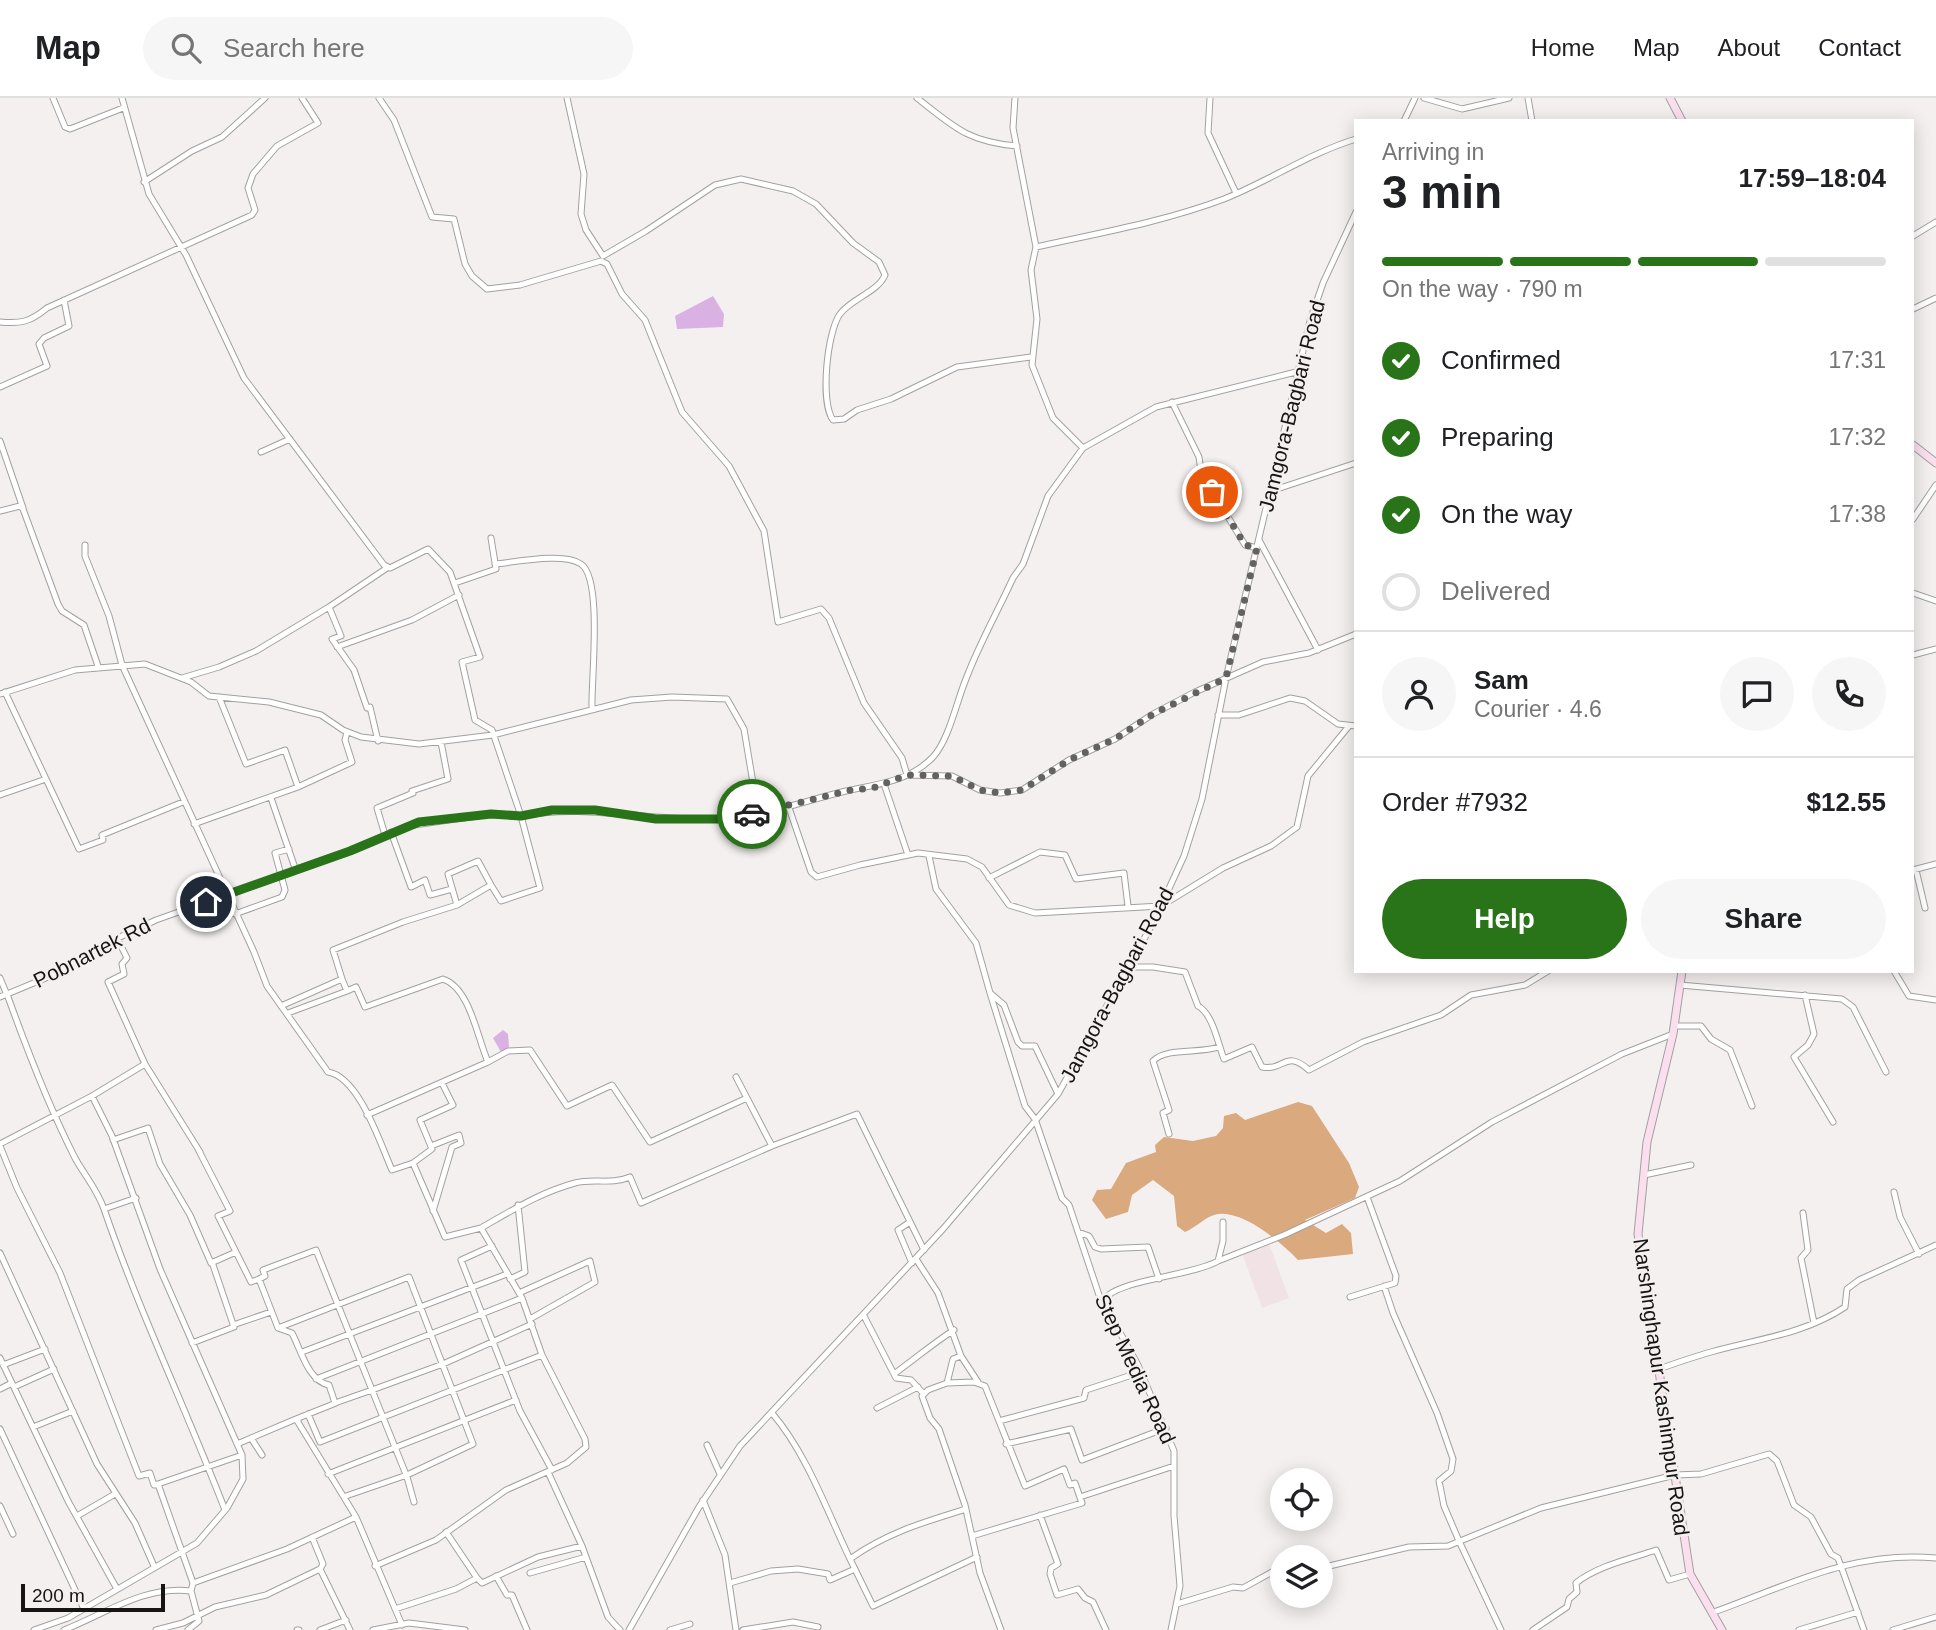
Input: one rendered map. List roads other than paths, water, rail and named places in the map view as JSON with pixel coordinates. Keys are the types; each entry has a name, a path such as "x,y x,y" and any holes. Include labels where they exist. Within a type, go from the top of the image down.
{"street":[{"path":"53,98 65,127 70,129 124,108"},
{"path":"122,98 144,182 181,246 244,378 387,568"},
{"path":"144,182 192,151 222,137 265,98"},
{"path":"0,322 25,322 47,307 252,215 255,210 248,188 253,174 277,146 318,122 302,98"},
{"path":"379,98 394,120 433,218 454,219 464,260 471,276 483,287 501,289 604,259 715,185 733,179 748,180 793,191 816,204 846,236 879,262 885,275 875,287 857,298 841,313 833,331 825,388 829,414 833,420 844,419 858,410 891,399 957,367 1031,357"},
{"path":"567,98 584,174 581,214 586,230 622,294 645,320 682,412 729,466 764,531 778,622 821,609 830,618 863,703 902,758 907,775"},
{"path":"917,98 964,135 986,143 1017,146"},
{"path":"1015,98 1013,128 1036,247 1031,276 1037,319 1031,357 1036,377 1054,418 1083,448"},
{"path":"1210,98 1208,133 1236,193"},
{"path":"1405,119 1415,98"},
{"path":"1424,98 1462,110 1509,98"},
{"path":"1528,98 1532,119"},
{"path":"1670,98 1681,119"},
{"path":"1036,247 1162,219 1236,193 1315,154 1354,140"},
{"name":"Jamgora-Bagbari Road","path":"630,1630 703,1500 740,1446 924,1250 1058,1094 1161,906 1184,856 1202,799 1226,678 1272,491 1296,372 1323,283 1354,216"},
{"path":"1914,235 1936,222"},
{"path":"1914,309 1936,298"},
{"path":"0,387 47,366 39,344 44,338 69,326 64,300"},
{"path":"907,775 934,756 957,707 966,678 1013,578 1023,564 1048,496 1083,448 1142,413 1172,402 1296,372"},
{"path":"1172,402 1199,457 1202,478 1212,492 1212,505 1228,517 1245,545 1257,548"},
{"path":"261,452 290,439"},
{"path":"0,441 58,604 62,611 84,625 98,666"},
{"path":"1914,446 1936,463"},
{"path":"1272,491 1354,464"},
{"path":"1914,518 1936,485"},
{"path":"0,512 20,506 23,509"},
{"path":"455,583 496,569 491,538"},
{"path":"1259,540 1318,650"},
{"path":"85,545 85,556 109,616 122,665 254,951 267,986 328,1072 342,1076 367,1115 392,1170 413,1163 431,1146 459,1135 461,1143 452,1147 433,1211"},
{"path":"182,678 219,667 256,651 387,568 430,550 450,572 480,657 462,662 475,720 492,730 521,816 540,888 501,901 478,861 448,874 457,905"},
{"path":"495,564 565,558 582,565 590,578 593,598 595,654 590,684 592,707"},
{"path":"1914,593 1936,601"},
{"path":"337,648 412,620 459,595"},
{"path":"329,607 341,636 332,639 354,670 367,708 370,707 378,741"},
{"path":"907,775 952,776 980,790 1000,793 1022,790 1069,760 1115,739 1153,714 1226,678 1263,662 1318,650 1354,635"},
{"path":"1914,655 1936,649"},
{"path":"183,802 102,835 103,840 79,849 3,693 61,673 98,666 145,664 182,678 209,696 269,702 321,715 347,732 378,741 441,742 493,735 592,707 631,699 672,696 727,699 744,729 758,814"},
{"path":"219,697 246,764 285,750 298,787"},
{"path":"1219,715 1238,715 1290,698 1305,701 1327,718 1354,726"},
{"path":"788,805 811,872 817,877 908,855 967,859 982,867 1009,905 1035,913 1161,906 1290,834 1300,822 1308,776 1349,726"},
{"path":"194,824 271,798 352,762 345,740 347,732"},
{"path":"441,742 448,779 412,791 377,808 411,887 425,880 430,895 452,889"},
{"name":"Pobnartek Rd","path":"5,995 53,975 117,938 156,920 350,851 419,822 491,814 521,816 552,810 595,810 656,819 719,819 758,814 884,784 907,775"},
{"path":"0,795 46,779"},
{"path":"884,784 908,855"},
{"path":"271,798 295,869"},
{"path":"235,914 282,897 285,890 275,853 289,849"},
{"path":"989,878 1040,852 1065,855 1076,879 1124,873 1128,906"},
{"name":"Step Media Road","path":"929,856 936,889 976,943 1026,1107 1035,1119 1062,1198 1069,1205 1099,1295 1141,1371 1174,1451 1180,1586 1171,1630"},
{"path":"1925,908 1914,870 1936,864"},
{"path":"347,991 333,950 403,922 457,905 491,885"},
{"path":"117,938 127,958 122,964 124,974 108,982 145,1064 200,1152 230,1210 218,1216 251,1282 265,1276 263,1270 316,1250 407,1475 414,1502"},
{"path":"1129,967 1153,967 1185,972 1198,1006 1205,1010 1224,1059 1252,1047 1262,1067 1292,1059 1311,1070 1363,1042 1441,1015 1471,995 1525,985 1545,973"},
{"name":"Narshinghapur Kashimpur Road","path":"1682,973 1674,1030 1647,1142 1638,1234 1690,1574 1722,1630"},
{"path":"1895,973 1909,996 1936,1000"},
{"path":"0,978 33,1070 57,1114 76,1159 98,1191 126,1275 166,1362 225,1510"},
{"path":"281,1006 342,979"},
{"path":"288,1013 356,987 365,1007 443,979 460,990 488,1062"},
{"path":"1680,985 1842,999 1853,1007 1886,1072"},
{"path":"990,993 1004,1005 1018,1042 1022,1046 1035,1046 1058,1094"},
{"path":"1805,995 1814,1034 1808,1045 1794,1057 1833,1122"},
{"path":"1104,1300 1116,1290 1205,1268 1367,1197 1441,1157 1492,1122 1674,1030 1701,1026 1711,1039 1730,1051 1752,1106"},
{"path":"1169,1134 1163,1113 1169,1111 1153,1061 1173,1052 1199,1053 1219,1047"},
{"path":"367,1115 443,1083 508,1051 530,1050 567,1106 612,1084 650,1142 747,1097"},
{"path":"145,1064 92,1097 0,1145 17,1188 60,1273 138,1476 150,1473 154,1485 242,1455"},
{"path":"736,1077 772,1146"},
{"path":"431,1146 420,1119 453,1105 443,1083"},
{"path":"34,1630 84,1609 197,1543 225,1510 245,1474 242,1455 160,1269 136,1198 92,1097"},
{"path":"413,1163 445,1237 481,1228 518,1205 578,1182 602,1183 630,1177 641,1203 772,1146 857,1114 924,1250"},
{"path":"113,1140 148,1128 160,1164 191,1215 212,1262 233,1325"},
{"path":"1644,1175 1691,1166"},
{"path":"1894,1192 1900,1217 1919,1254"},
{"path":"1350,1297 1395,1283 1396,1276 1367,1197"},
{"path":"104,1209 136,1198"},
{"path":"302,1352 472,1287 525,1272 518,1205"},
{"path":"1803,1213 1808,1250 1801,1258 1814,1323"},
{"path":"910,1222 898,1230 914,1261 938,1293 954,1330 961,1356 978,1382 985,1386 1006,1444 1026,1486 1064,1469 1070,1485 1075,1483 1082,1503 1044,1517 1040,1515 972,1535"},
{"path":"1218,1261 1223,1241 1223,1222"},
{"path":"375,1566 425,1545 506,1490 567,1463 586,1444 542,1355 520,1296 481,1228"},
{"path":"1078,1232 1089,1236 1095,1247 1101,1249 1148,1247 1160,1279"},
{"path":"1659,1369 1712,1352 1761,1342 1814,1323 1845,1307 1847,1289 1859,1280 1936,1245"},
{"path":"492,1247 461,1260 516,1400 582,1546 608,1617 620,1630"},
{"path":"212,1262 236,1252"},
{"path":"0,1253 97,1464 135,1523 154,1566"},
{"path":"237,1444 336,1402 443,1364 494,1342 595,1283 590,1261 483,1314 316,1379"},
{"path":"278,1328 410,1277 473,1444 407,1475 346,1496"},
{"path":"259,1279 278,1328 292,1333 316,1379 329,1385 336,1402"},
{"path":"1384,1286 1450,1448 1453,1459 1451,1471 1439,1481 1440,1488 1459,1541 1501,1630"},
{"path":"192,1343 271,1311"},
{"path":"864,1316 894,1374 900,1380 911,1380 923,1393 930,1418 939,1429 966,1509 977,1557 1001,1630"},
{"path":"894,1374 918,1357 925,1348 954,1330"},
{"path":"45,1349 1,1362 77,1516 117,1589"},
{"path":"308,1414 320,1442 505,1372 542,1355"},
{"path":"947,1382 953,1359 961,1356"},
{"path":"0,1389 54,1369"},
{"path":"999,1421 1084,1398 1086,1390 1141,1371"},
{"path":"923,1393 947,1382 978,1382"},
{"path":"877,1408 918,1387"},
{"path":"328,1474 516,1400"},
{"path":"33,1427 73,1411"},
{"path":"772,1413 784,1427 806,1466 873,1606 977,1557"},
{"path":"296,1419 311,1444"},
{"path":"296,1419 328,1474 346,1496 402,1625"},
{"path":"1006,1444 1071,1429 1082,1460 1166,1428"},
{"path":"1,1432 84,1609"},
{"path":"251,1437 262,1455"},
{"path":"706,1445 720,1474"},
{"path":"1333,1566 1409,1547 1436,1549 1541,1508 1675,1475 1701,1474 1773,1455 1794,1505 1811,1517 1831,1554 1838,1558 1864,1630"},
{"path":"1080,1497 1174,1466"},
{"path":"158,1484 193,1583 191,1591 199,1622 188,1630"},
{"path":"77,1516 116,1494"},
{"path":"703,1500 725,1555 736,1630"},
{"path":"0,1506 13,1534"},
{"path":"850,1559 875,1542 902,1529 966,1509"},
{"path":"1040,1515 1058,1564 1051,1568 1050,1574 1057,1595 1078,1589 1085,1598 1093,1602 1106,1630"},
{"path":"193,1583 356,1517"},
{"path":"446,1532 482,1583 538,1557 582,1546"},
{"path":"156,1630 183,1623 199,1614 266,1595 320,1569 323,1564 312,1537"},
{"path":"1533,1630 1567,1607 1569,1599 1577,1592 1576,1583 1582,1578 1635,1557 1656,1550 1669,1580 1690,1574"},
{"path":"1714,1612 1818,1571 1857,1561 1910,1556 1936,1558"},
{"path":"530,1573 586,1557"},
{"path":"320,1569 350,1630"},
{"path":"730,1583 771,1572 798,1569 828,1574 830,1580 855,1569"},
{"path":"1177,1604 1233,1587 1242,1588 1270,1573"},
{"path":"496,1576 507,1595 512,1595 527,1630"},
{"path":"395,1609 456,1589 477,1578"},
{"path":"64,1630 140,1595 173,1589 191,1591"},
{"path":"1798,1630 1858,1612"},
{"path":"1893,1630 1936,1617"},
{"path":"320,1630 346,1620"},
{"path":"743,1630 793,1622 818,1627"},
{"path":"670,1630 690,1623"},
{"path":"373,1630 402,1625 465,1630"}]}
